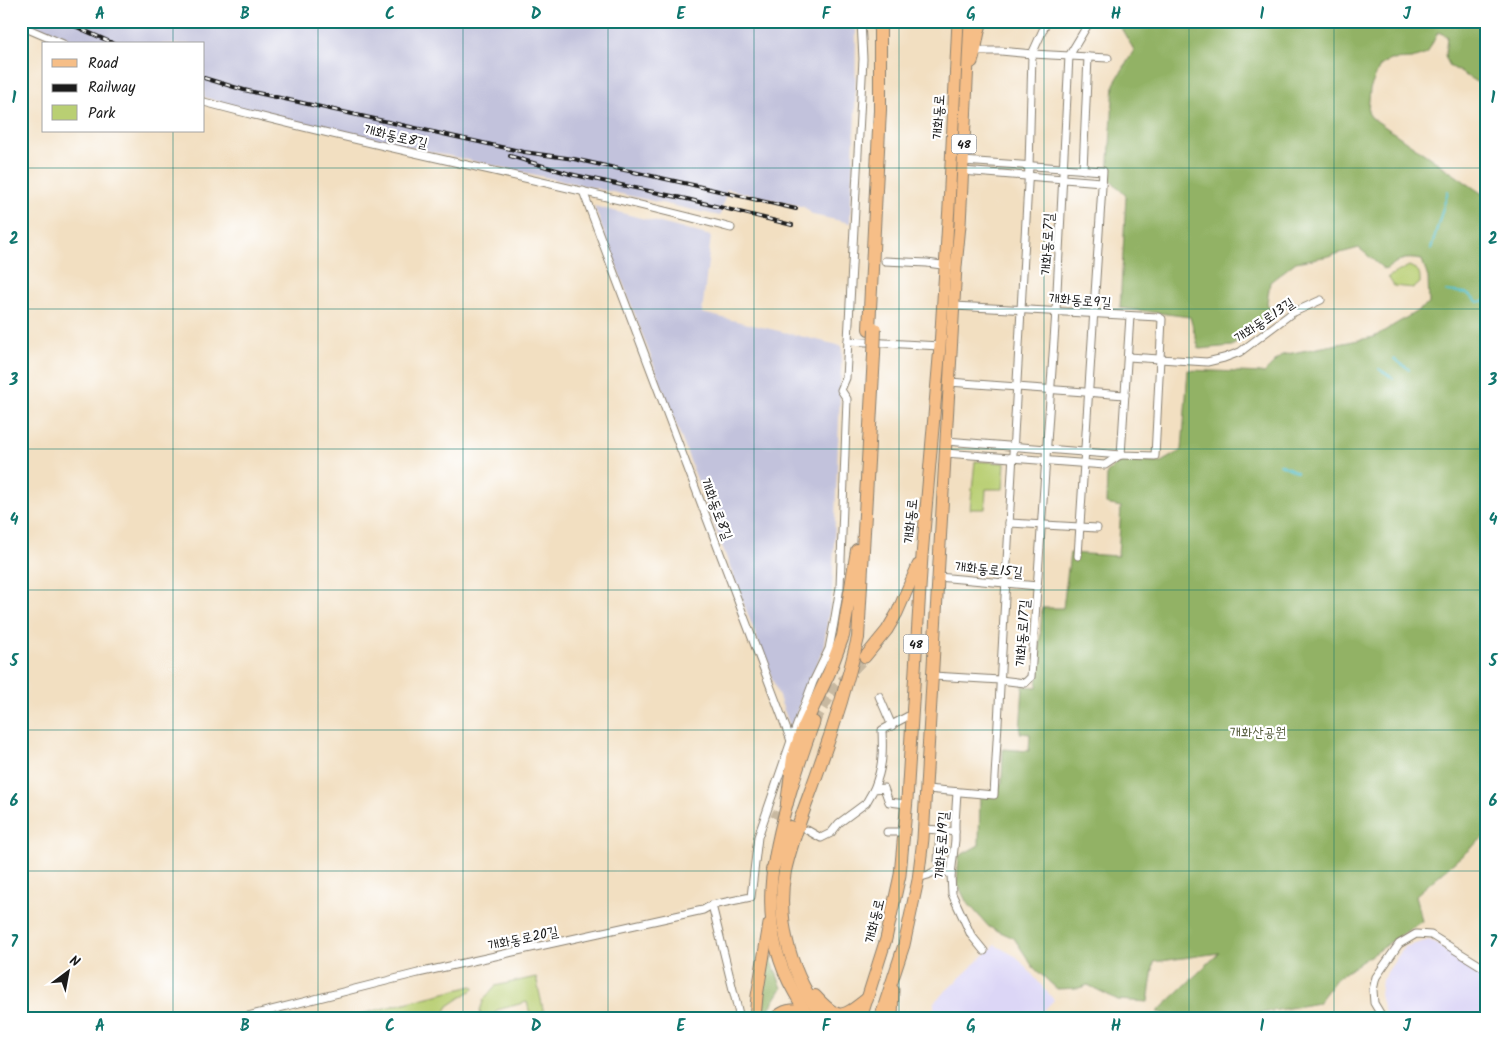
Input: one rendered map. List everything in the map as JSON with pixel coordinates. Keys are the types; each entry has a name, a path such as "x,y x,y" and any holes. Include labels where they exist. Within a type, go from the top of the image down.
{"highway":[{"path":"877,233 880,21"},
{"path":"824,1018 812,1003 799,979 788,947 783,886 785,870 793,842 835,724 858,638 874,283 890,53 889,21"},
{"path":"772,870 832,716 845,673 852,635 871,355"},
{"path":"787,803 793,758 802,731 829,673 843,636 859,535"},
{"path":"799,979 835,1014 850,1013 867,999"}],"main road":[{"path":"954,21 956,46"},
{"name":"개화동로","path":"880,1018 904,945 918,878 924,829 954,306 948,206 958,21"},
{"name":"48","path":"956,46 966,21"},
{"name":"개화동로","path":"861,1018 886,939 900,875 922,556 940,346 951,266 960,225 970,21"},
{"name":"48","path":"967,75 976,51 978,31 982,21"},
{"path":"948,206 954,210 955,226 958,227 960,225"},
{"path":"865,657 887,630 897,613 922,556"},
{"path":"755,1018 756,996 770,915 772,870 780,828 814,722"},
{"path":"770,915 779,961 790,986 807,1014"},
{"path":"892,1018 893,980"},
{"path":"775,1018 784,1010 792,1009 807,1014"}],"street":[{"path":"791,741 813,682 829,649 840,586 847,399 841,390 846,378 863,59 861,21"},
{"path":"1032,54 1047,21"},
{"path":"1069,56 1090,21"},
{"path":"21,26 58,42"},
{"path":"976,51 1108,58"},
{"name":"개화동로7길","path":"1016,387 1029,166 1032,54"},
{"name":"개화동로7길","path":"1051,390 1069,56"},
{"path":"1083,170 1088,57"},
{"name":"개화동로8길","path":"205,102 304,128 584,190 731,228"},
{"path":"963,166 1029,166 1103,171 1078,556"},
{"path":"963,166 1028,176 1102,182"},
{"name":"개화동로8길","path":"584,190 791,741"},
{"path":"885,261 951,266"},
{"name":"개화동로13길","path":"1128,357 1207,362 1224,358 1240,352 1292,313 1321,300"},
{"name":"개화동로9길","path":"954,306 1158,317 1162,319 1161,360"},
{"path":"1121,455 1130,316"},
{"path":"848,341 940,346"},
{"path":"946,447 1013,446 1156,456 1161,360"},
{"path":"949,382 1125,395"},
{"path":"1006,583 1016,387"},
{"path":"1038,586 1051,390"},
{"path":"946,447 1012,458 1106,465 1121,455"},
{"path":"1009,523 1097,528"},
{"name":"개화동로15길","path":"938,577 1038,586"},
{"name":"개화동로17길","path":"1000,680 1006,583"},
{"name":"개화동로17길","path":"933,676 1025,683 1032,677 1038,586"},
{"name":"개화동로19길","path":"927,789 994,795 1000,680"},
{"path":"879,696 892,726"},
{"path":"807,830 821,838 831,834 839,823 866,802 874,789 881,770 883,752 882,730 912,714"},
{"name":"개화동로20길","path":"240,1018 418,973 704,910 712,905 751,897 758,837 769,812 791,741"},
{"path":"874,789 884,788 889,802 906,804"},
{"name":"개화동로19길","path":"957,792 951,875 952,894 971,935 984,951"},
{"path":"924,829 955,832"},
{"path":"940,830 938,862 941,868 951,875"},
{"path":"887,832 904,832"},
{"path":"918,878 941,868"},
{"path":"712,905 740,1018"},
{"path":"1383,1018 1374,1003 1373,990 1376,977 1399,944 1416,934 1431,935 1486,969"}],"shaded area":[{"path":"23,21 856,21 855,115 850,223 813,215 804,207 727,189 720,216 252,112 205,97 205,42 70,42"},
{"path":"594,206 711,236 702,313 842,346 832,593 823,650 802,697 791,729"},
{"path":"1429,940 1486,975 1486,1018 1386,1017 1380,995 1382,980 1404,947"},
{"path":"995,945 1017,957 1054,1000 1036,1018 945,1018 934,1009 934,1002"}],"green space":[{"name":"개화산공원","path":"1119,21 1486,21 1486,100 1478,83 1450,66 1445,57 1447,36 1438,32 1427,54 1412,59 1390,60 1380,66 1370,89 1368,112 1371,117 1486,198 1486,835 1416,895 1422,921 1337,978 1318,1003 1233,1018 1180,1018 1157,1012 1219,953 1154,962 1148,1002 1118,1000 1088,985 1079,988 1057,989 1033,967 1014,938 989,927 966,901 957,883 959,856 979,845 980,796 994,794 1002,782 1003,749 1029,751 1030,734 1020,733 1023,686 1037,687 1042,608 1063,608 1070,553 1118,556 1121,507 1106,504 1107,472 1125,459 1161,462 1182,450 1188,370 1264,373 1282,355 1374,337 1429,304 1428,278 1422,260 1402,260 1385,270 1359,248 1296,262 1270,282 1267,303 1273,317 1232,346 1199,349 1190,317 1120,308 1126,196 1108,177 1114,84 1134,50 1118,23"},
{"path":"1409,266 1419,272 1420,283 1414,288 1394,286 1388,277"},
{"path":"975,461 1005,463 1003,489 986,489 985,509 970,509"},
{"path":"770,956 782,988 769,1009 766,1018 761,1018 763,993"},
{"path":"536,977 545,1018 531,1018 527,1002 497,1010 492,1018 481,1018 480,1010 484,999 495,986"},
{"path":"472,986 475,988 448,1006 441,1018 345,1018"}],"waterway":[{"path":"1431,249 1448,191"},
{"path":"1446,291 1466,293 1478,302 1486,300"},
{"path":"1394,359 1409,369"},
{"path":"1379,369 1393,378"},
{"path":"1280,464 1297,472"}],"tunnel":[{"path":"814,722 832,692 865,657"},
{"path":"772,813 787,820"}],"railway":[{"path":"63,21 110,42"},
{"path":"205,78 244,90 524,152 574,159 796,209"},
{"path":"510,156 570,174 691,200 792,225"}]}
